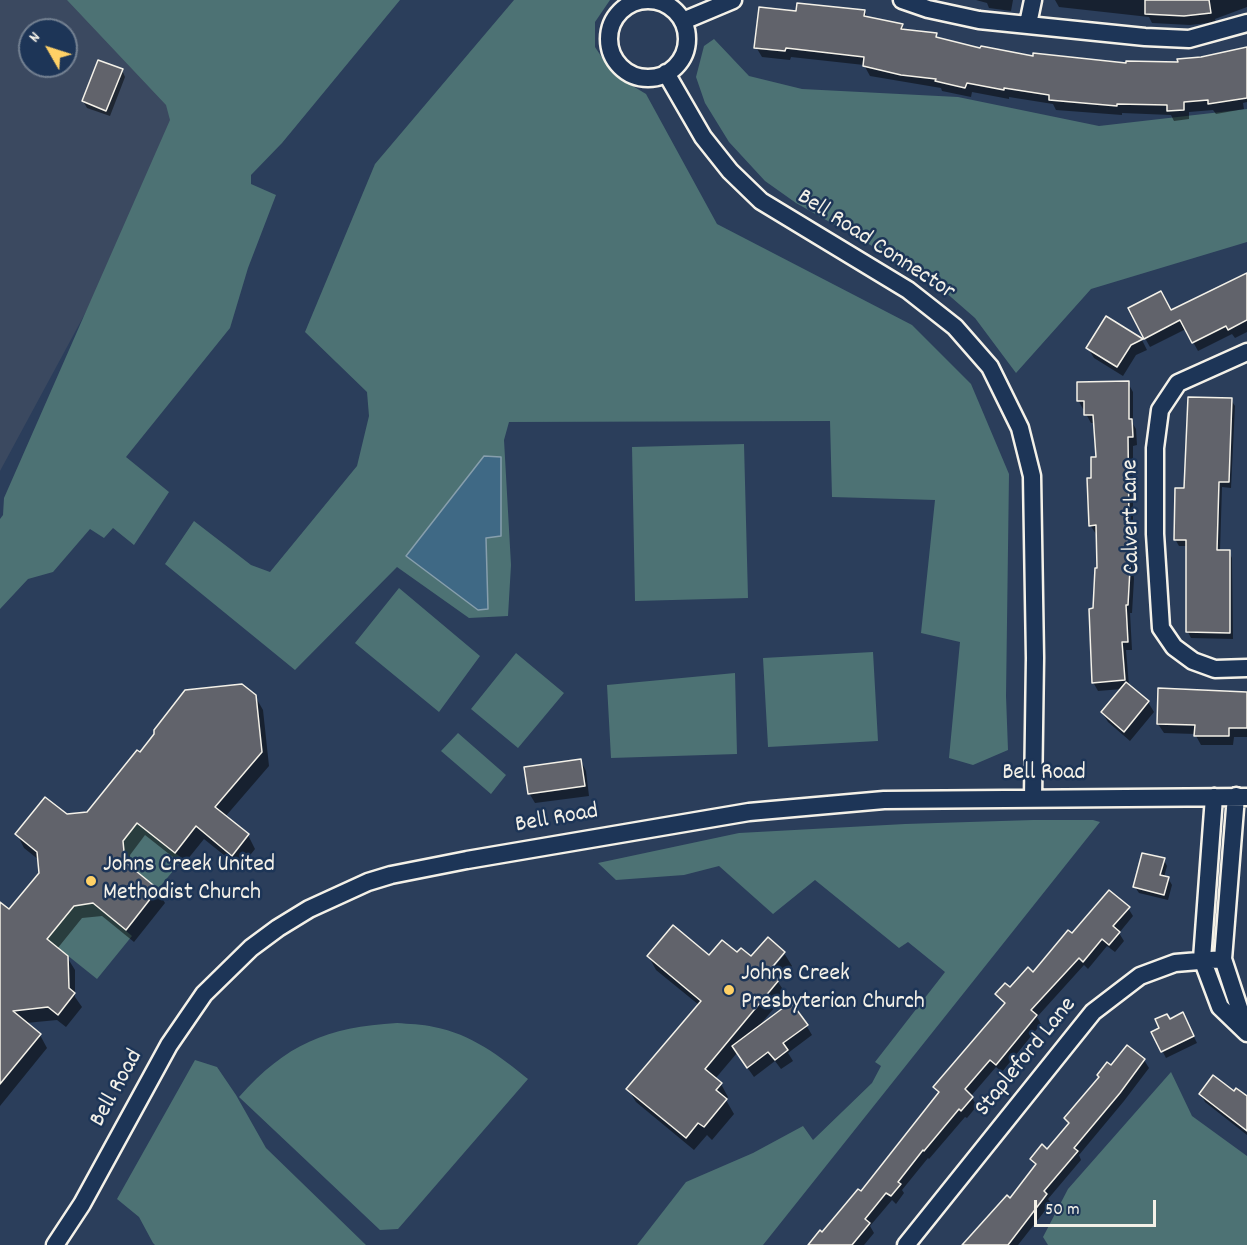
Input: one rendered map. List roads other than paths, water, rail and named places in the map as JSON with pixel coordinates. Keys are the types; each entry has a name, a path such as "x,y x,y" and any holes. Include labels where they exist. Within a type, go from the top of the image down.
{"street":[{"path":"647,0 658,1 668,5 683,21 686,30 686,48 677,65 666,73 653,78 635,76 619,65 613,56 609,35 612,24 626,7 647,0"},
{"path":"683,21 733,0"},
{"path":"902,0 928,9 979,20 1145,37 1189,39 1247,23"},
{"path":"1028,24 1033,0"},
{"name":"Bell Road Connector","path":"666,73 703,137 730,171 761,201 908,290 956,327 990,367 1020,429 1032,476 1035,658 1033,798"},
{"name":"Calvert Lane","path":"1247,352 1178,383 1161,410 1155,448 1155,534 1161,628 1174,647 1193,661 1215,669 1247,668"},
{"path":"1214,796 1202,960 1220,1007 1247,1033"},
{"path":"1241,796 1223,959 1247,1033"},
{"name":"Bell Road","path":"55,1245 82,1204 169,1045 204,994 251,948 309,909 338,895 391,876 466,860 749,812 884,800 1241,796"},
{"path":"1208,878 1230,881"},
{"name":"Stapleford Lane","path":"906,1245 1093,1012 1140,976 1175,963 1223,959"}],"place":[{"name":"Johns Creek United Methodist Church","path":"91,881"},
{"name":"Johns Creek Presbyterian Church","path":"729,990"}]}
